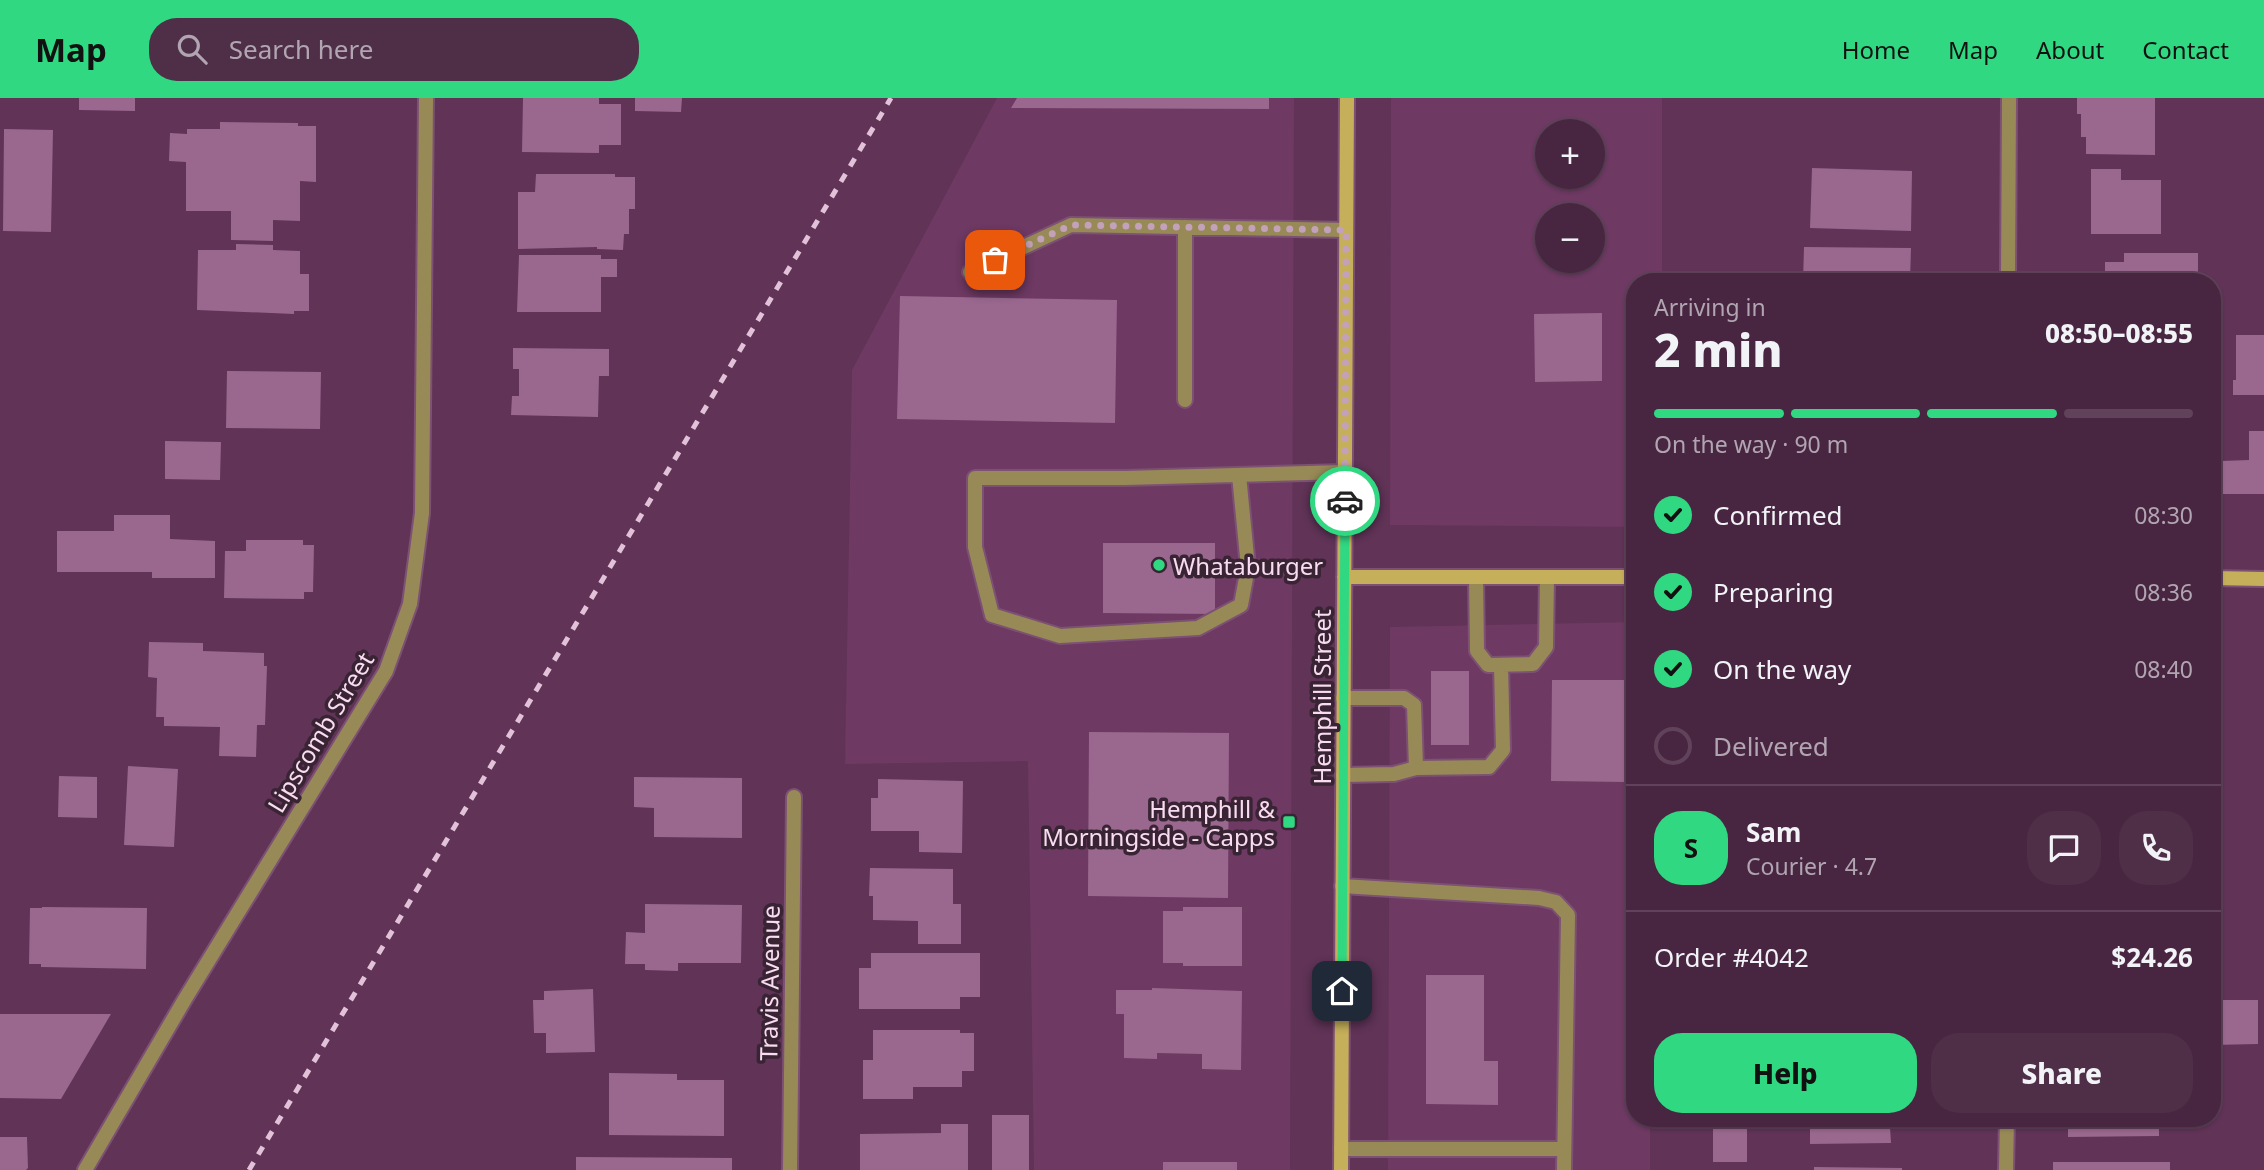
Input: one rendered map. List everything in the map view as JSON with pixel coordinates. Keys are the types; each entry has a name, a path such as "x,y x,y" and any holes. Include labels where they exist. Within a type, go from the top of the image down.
{"main road":[{"name":"Hemphill Street","path":"1341,1170 1347,98"},
{"path":"1344,577 1626,577"},
{"path":"2221,578 2264,579"}],"street":[{"name":"Lipscomb Street","path":"86,1170 185,999 386,671 410,604 422,513 426,98"},
{"path":"2008,98 2008,273"},
{"path":"970,272 1071,225 1346,230"},
{"path":"1185,226 1185,401"},
{"path":"1239,475 1248,567 1241,605 1198,628 1060,636 992,615 975,547 975,478 1345,472"},
{"path":"1476,577 1478,650 1488,665 1533,664 1546,647 1547,577"},
{"path":"1343,775 1394,774 1416,768 1489,767 1503,750 1501,664"},
{"path":"1343,698 1404,698 1414,705 1416,768"},
{"name":"Travis Avenue","path":"789,1170 794,797"},
{"path":"1342,886 1539,898 1556,902 1568,915 1563,1170"},
{"path":"2006,1170 2007,1127"},
{"path":"1341,1149 1564,1149"}],"shaded area":[{"path":"997,98 1294,98 1290,1170 1034,1170 1028,761 845,764 852,370"},
{"path":"1391,98 1662,98 1662,273 1626,273 1626,527 1390,525"},
{"path":"1626,622 1626,1127 1650,1127 1650,1170 1388,1170 1390,627"}],"building":[{"path":"79,98 135,98 135,111 79,110"},
{"path":"523,98 599,98 599,104 621,104 621,145 599,145 599,153 522,152"},
{"path":"635,98 682,98 681,112 635,111"},
{"path":"1017,98 1269,98 1269,109 1011,108"},
{"path":"2077,98 2155,98 2155,155 2086,154 2086,137 2081,137 2081,114 2077,114"},
{"path":"220,122 298,123 298,126 316,126 316,182 300,181 300,221 273,220 273,241 231,240 231,211 186,211 186,162 169,161 170,133 187,134 187,129 220,129"},
{"path":"4,129 53,130 51,232 3,231"},
{"path":"1812,168 1912,171 1911,231 1810,228"},
{"path":"2091,169 2121,169 2121,180 2161,180 2161,234 2091,234"},
{"path":"536,174 615,174 615,177 635,177 635,209 629,209 629,234 624,234 623,250 597,247 518,249 518,192 535,192"},
{"path":"236,244 273,245 273,250 300,251 300,274 309,274 309,311 294,311 294,314 197,310 198,250 236,250"},
{"path":"1804,247 1911,248 1910,273 1803,273"},
{"path":"2124,253 2198,253 2198,273 2105,273 2105,262 2124,262"},
{"path":"519,255 601,255 601,259 617,259 617,277 601,277 601,312 517,312"},
{"path":"900,296 1117,300 1115,423 897,419"},
{"path":"1602,313 1602,381 1535,382 1534,314"},
{"path":"2236,335 2264,335 2264,395 2233,395 2233,380 2236,380"},
{"path":"513,348 609,349 609,376 599,376 598,417 511,415 512,396 519,396 519,369 513,369"},
{"path":"227,371 321,372 320,429 226,428"},
{"path":"2249,431 2264,431 2264,494 2221,494 2221,461 2249,460"},
{"path":"165,441 221,442 220,480 165,479"},
{"path":"114,515 170,515 170,539 215,541 215,578 152,578 152,572 57,572 57,531 114,531"},
{"path":"246,540 303,540 303,545 314,545 313,592 304,592 304,599 224,598 225,551 246,551"},
{"name":"Whataburger","path":"1103,543 1215,543 1215,614 1103,613"},
{"path":"149,642 203,643 203,651 264,653 264,666 267,666 265,725 257,725 256,757 219,756 220,727 164,726 164,717 156,717 157,678 148,677"},
{"path":"1431,671 1469,671 1469,745 1431,745"},
{"path":"1552,680 1626,680 1626,782 1551,781"},
{"path":"1089,732 1229,733 1228,898 1088,896"},
{"path":"128,766 178,769 174,847 124,845"},
{"path":"59,776 97,777 97,818 58,817"},
{"path":"634,777 742,778 742,838 654,837 654,808 634,807"},
{"path":"878,779 963,781 962,853 919,852 919,831 871,831 871,798 878,798"},
{"path":"870,868 953,869 953,904 961,904 961,944 918,944 918,921 873,920 873,896 869,896"},
{"path":"645,904 742,905 741,963 678,963 678,971 645,970 645,964 625,964 626,932 645,933"},
{"path":"1183,907 1242,907 1242,966 1183,966 1183,963 1163,963 1163,911 1183,911"},
{"path":"30,908 147,908 146,969 41,967 41,964 29,964"},
{"path":"871,953 980,953 980,997 960,997 960,1009 859,1009 859,968 871,968"},
{"path":"1426,975 1484,975 1484,1061 1498,1061 1498,1105 1426,1104"},
{"path":"1152,988 1242,991 1241,1070 1202,1069 1202,1054 1157,1053 1157,1059 1124,1058 1124,1014 1116,1014 1116,990"},
{"path":"593,989 595,1052 546,1053 546,1033 534,1033 533,1000 544,1000 544,991"},
{"path":"2221,1000 2258,1000 2258,1044 2221,1045"},
{"path":"0,1014 111,1014 61,1099 0,1098"},
{"path":"873,1030 960,1030 960,1033 974,1033 974,1071 962,1071 962,1087 913,1087 913,1099 863,1099 863,1060 873,1060"},
{"path":"609,1073 677,1074 677,1080 724,1080 724,1136 609,1135"},
{"path":"992,1115 1029,1115 1029,1170 992,1170"},
{"path":"941,1124 968,1124 968,1170 860,1170 860,1134 941,1133"},
{"path":"1713,1127 1747,1127 1747,1162 1713,1162"},
{"path":"1810,1127 1890,1127 1891,1143 1810,1144"},
{"path":"2068,1127 2159,1127 2159,1136 2068,1137"},
{"path":"0,1137 27,1137 26,1170 0,1170"},
{"path":"576,1157 732,1158 732,1170 576,1170"},
{"path":"1163,1162 1237,1162 1237,1170 1163,1170"},
{"path":"2053,1162 2170,1162 2170,1170 2053,1170"},
{"path":"1814,1167 1902,1168 1902,1170 1814,1170"}],"railway":[{"path":"249,1170 891,98"}],"way so far":[{"path":"995,260 1071,225 1346,230 1345,501"}],"place":[{"name":"Whataburger","path":"1159,565"},
{"name":"Hemphill & Morningside - Capps","path":"1289,822"}],"route":[{"path":"1342,991 1345,501"}]}
